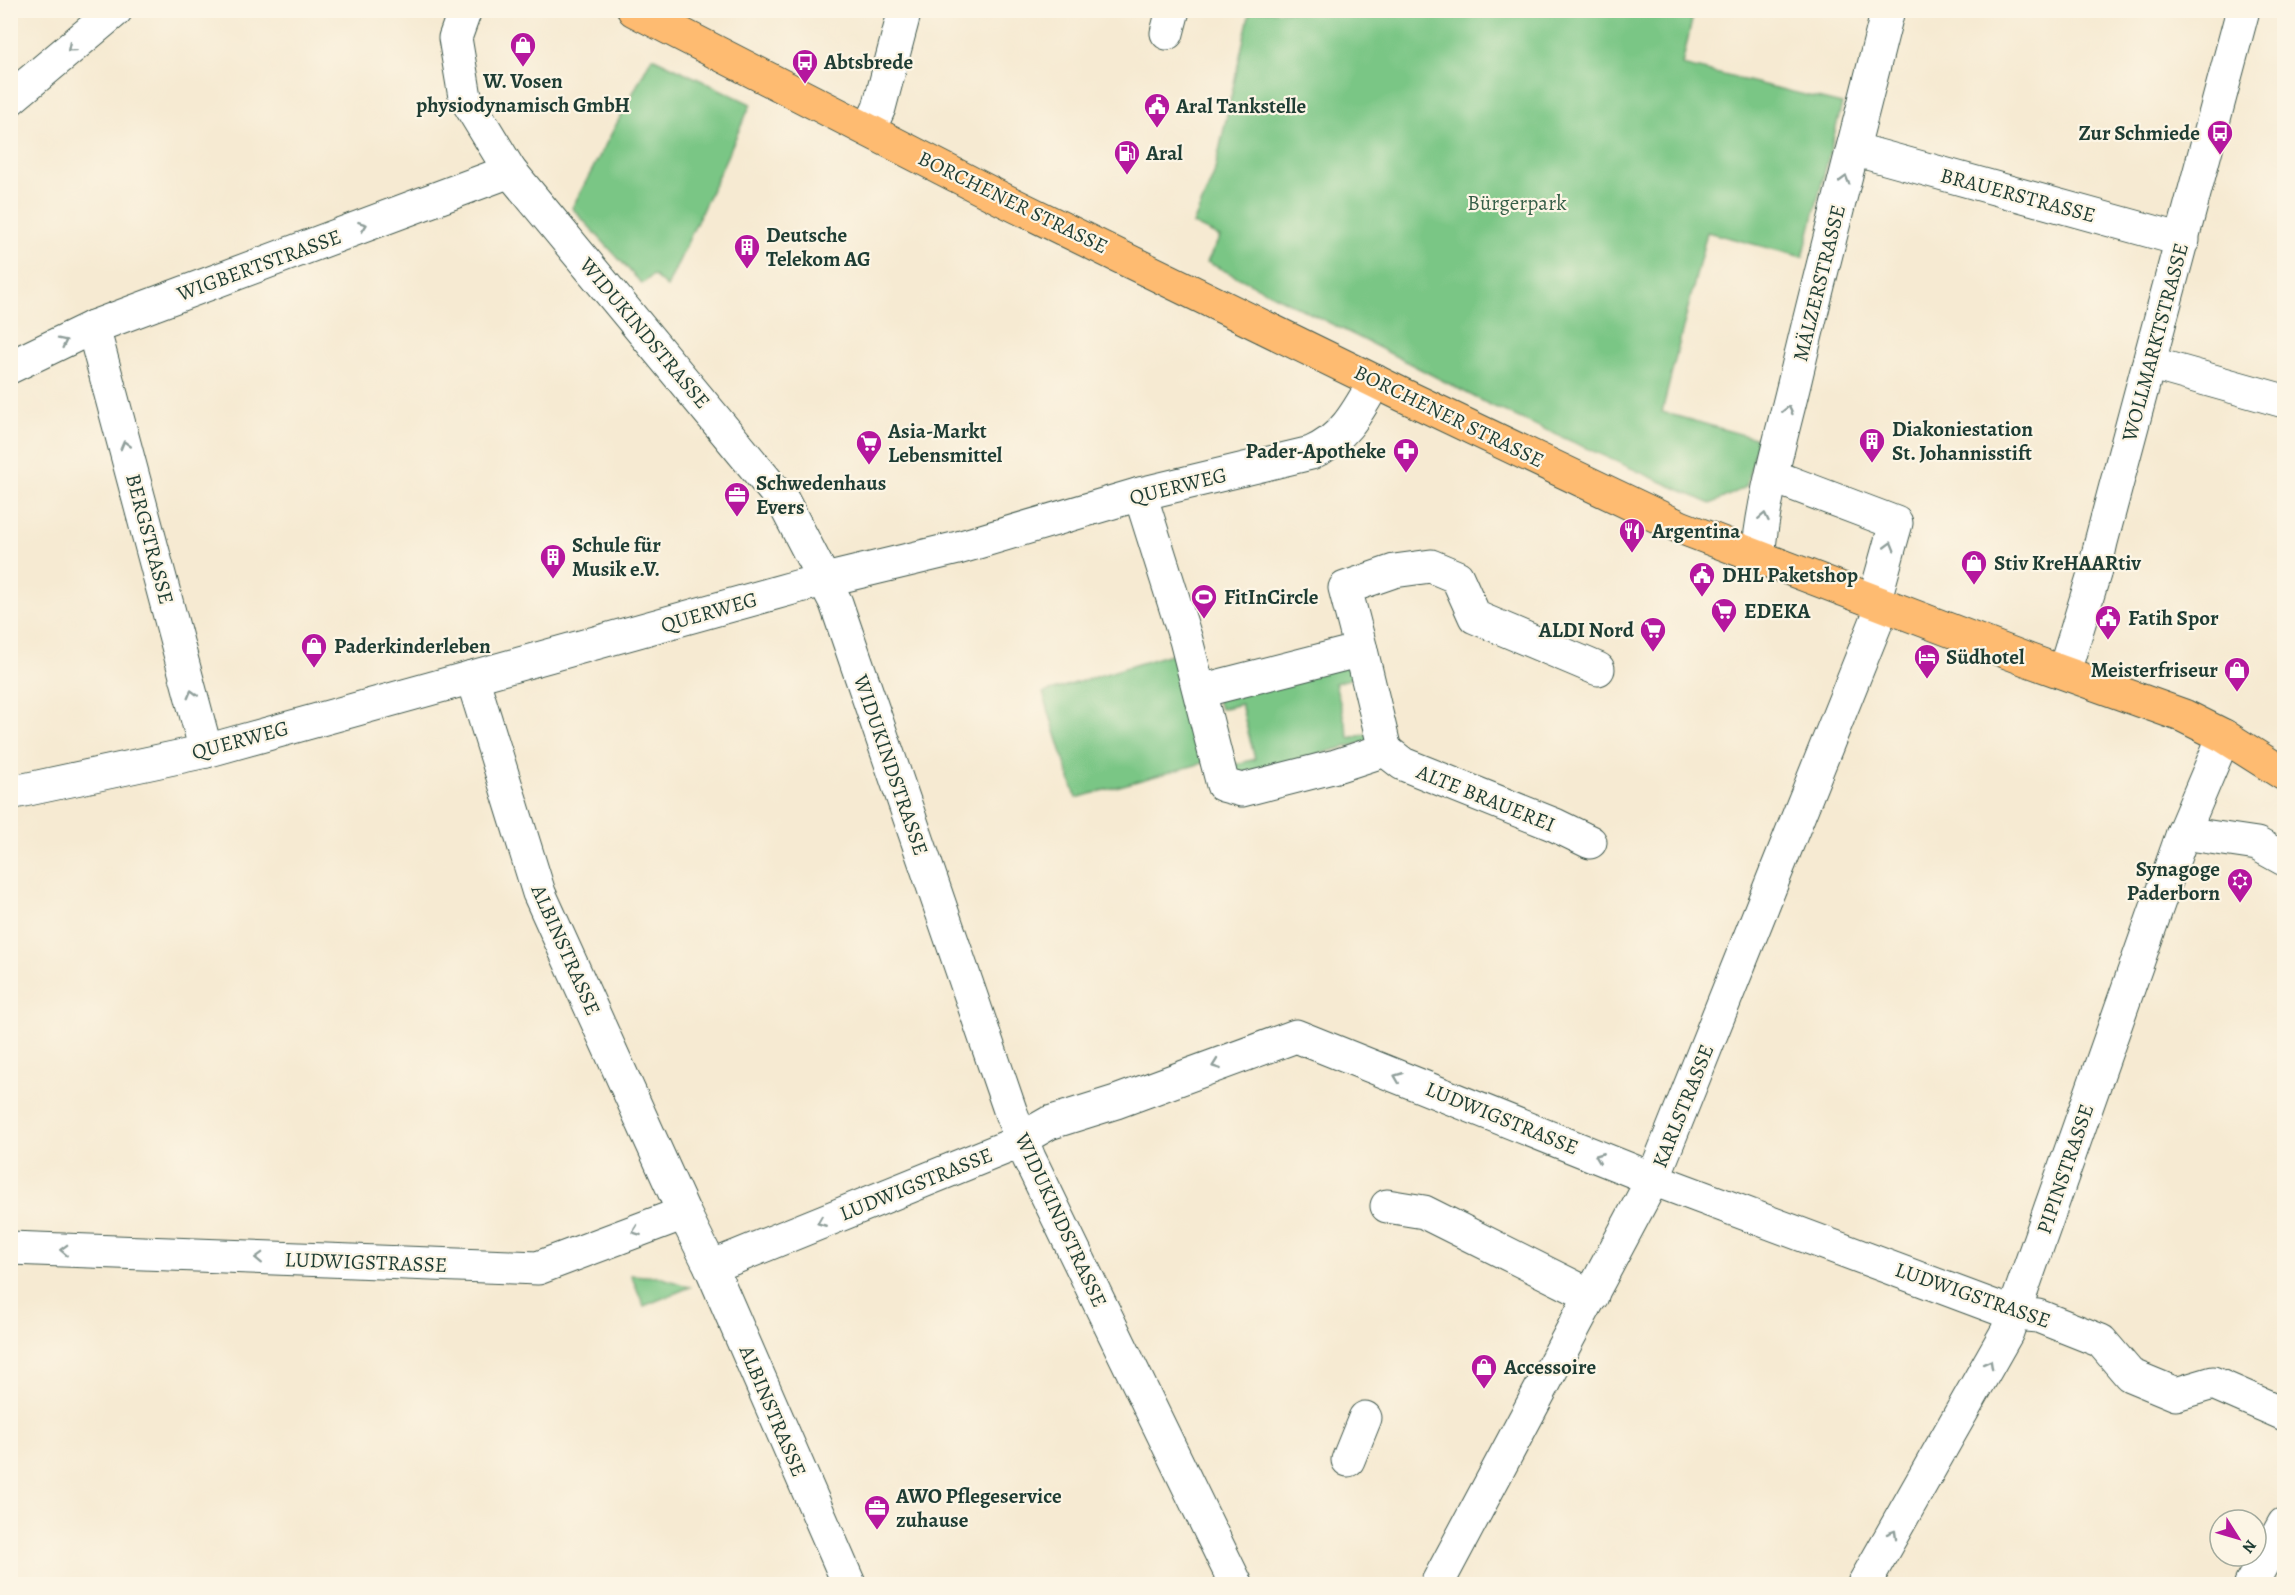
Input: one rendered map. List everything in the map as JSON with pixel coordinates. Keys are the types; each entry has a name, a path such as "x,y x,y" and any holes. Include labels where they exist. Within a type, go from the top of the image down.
{"main road":[{"name":"BORCHENER STRASSE","path":"634,10 1006,201 1680,527 1879,604 2184,716 2224,736 2284,774"}],"street":[{"path":"10,99 116,10"},
{"name":"WIDUKINDSTRASSE","path":"465,10 455,38 465,97 510,171 783,501 826,581 1007,1102 1029,1158 1236,1584"},
{"path":"869,130 879,108 906,10"},
{"name":"MÄLZERSTRASSE","path":"1758,558 1760,534 1772,476 1822,262 1888,10"},
{"name":"WOLLMARKTSTRASSE","path":"2064,672 2094,574 2100,542 2243,10"},
{"name":"BRAUERSTRASSE","path":"1853,150 2183,240"},
{"name":"WIGBERTSTRASSE","path":"11,367 93,327 510,171"},
{"name":"BERGSTRASSE","path":"93,327 206,751"},
{"path":"2149,363 2284,401"},
{"name":"QUERWEG","path":"10,793 206,751 800,586 958,548 1140,494 1311,453 1324,448 1336,439 1354,419 1375,381"},
{"name":"KARLSTRASSE","path":"1437,1584 1653,1179 1879,604 1896,523 1772,476"},
{"path":"1140,494 1200,691 1223,785 1242,790 1335,766 1385,750 1345,588 1394,571 1431,566 1457,577 1475,617 1598,669"},
{"path":"1200,691 1361,650"},
{"name":"ALBINSTRASSE","path":"472,677 539,893 697,1240 849,1584"},
{"name":"PIPINSTRASSE","path":"1864,1584 2007,1332 2183,833 2224,736"},
{"name":"ALTE BRAUEREI","path":"1385,750 1403,764 1554,825 1590,842"},
{"path":"2183,833 2257,844 2284,859"},
{"name":"LUDWIGSTRASSE","path":"10,1248 538,1268 697,1240 1007,1148 1049,1123 1116,1102 1296,1036 1653,1179 2014,1314 2038,1316 2101,1341 2130,1375 2176,1394 2213,1383 2284,1414"},
{"path":"1387,1206 1424,1212 1592,1296"},
{"path":"1348,1460 1365,1418"},
{"path":"2251,1584 2284,1524"}],"green space":[{"name":"Bürgerpark","path":"1250,11 1694,11 1682,65 1842,104 1803,257 1707,232 1662,412 1758,439 1746,487 1711,504 1488,404 1207,262 1220,237 1193,224 1214,174"},
{"path":"652,57 751,104 667,287 653,275 642,284 572,208"},
{"path":"1174,653 1203,763 1076,798 1043,693"},
{"path":"1353,662 1357,677 1335,683 1349,738 1371,733 1373,740 1237,775 1234,765 1255,759 1241,704 1220,709 1216,697"},
{"path":"631,1275 660,1277 690,1287 644,1306"}],"place":[{"name":"W. Vosen physiodynamisch GmbH","path":"523,68"},
{"name":"Abtsbrede","path":"805,85"},
{"name":"Aral Tankstelle","path":"1157,129"},
{"name":"Zur Schmiede","path":"2220,156"},
{"name":"Aral","path":"1127,176"},
{"name":"Deutsche Telekom AG","path":"747,270"},
{"name":"Diakoniestation St. Johannisstift","path":"1872,464"},
{"name":"Asia-Markt Lebensmittel","path":"869,466"},
{"name":"Pader-Apotheke","path":"1406,474"},
{"name":"Schwedenhaus Evers","path":"737,518"},
{"name":"Argentina","path":"1632,554"},
{"name":"Schule für Musik e.V.","path":"553,580"},
{"name":"Stiv KreHAARtiv","path":"1974,586"},
{"name":"DHL Paketshop","path":"1702,598"},
{"name":"FitInCircle","path":"1204,620"},
{"name":"EDEKA","path":"1724,634"},
{"name":"Fatih Spor","path":"2108,641"},
{"name":"ALDI Nord","path":"1653,653"},
{"name":"Paderkinderleben","path":"314,669"},
{"name":"Südhotel","path":"1927,680"},
{"name":"Meisterfriseur","path":"2237,693"},
{"name":"Synagoge Paderborn","path":"2240,904"},
{"name":"Accessoire","path":"1484,1390"},
{"name":"AWO Pflegeservice zuhause","path":"877,1531"}]}
